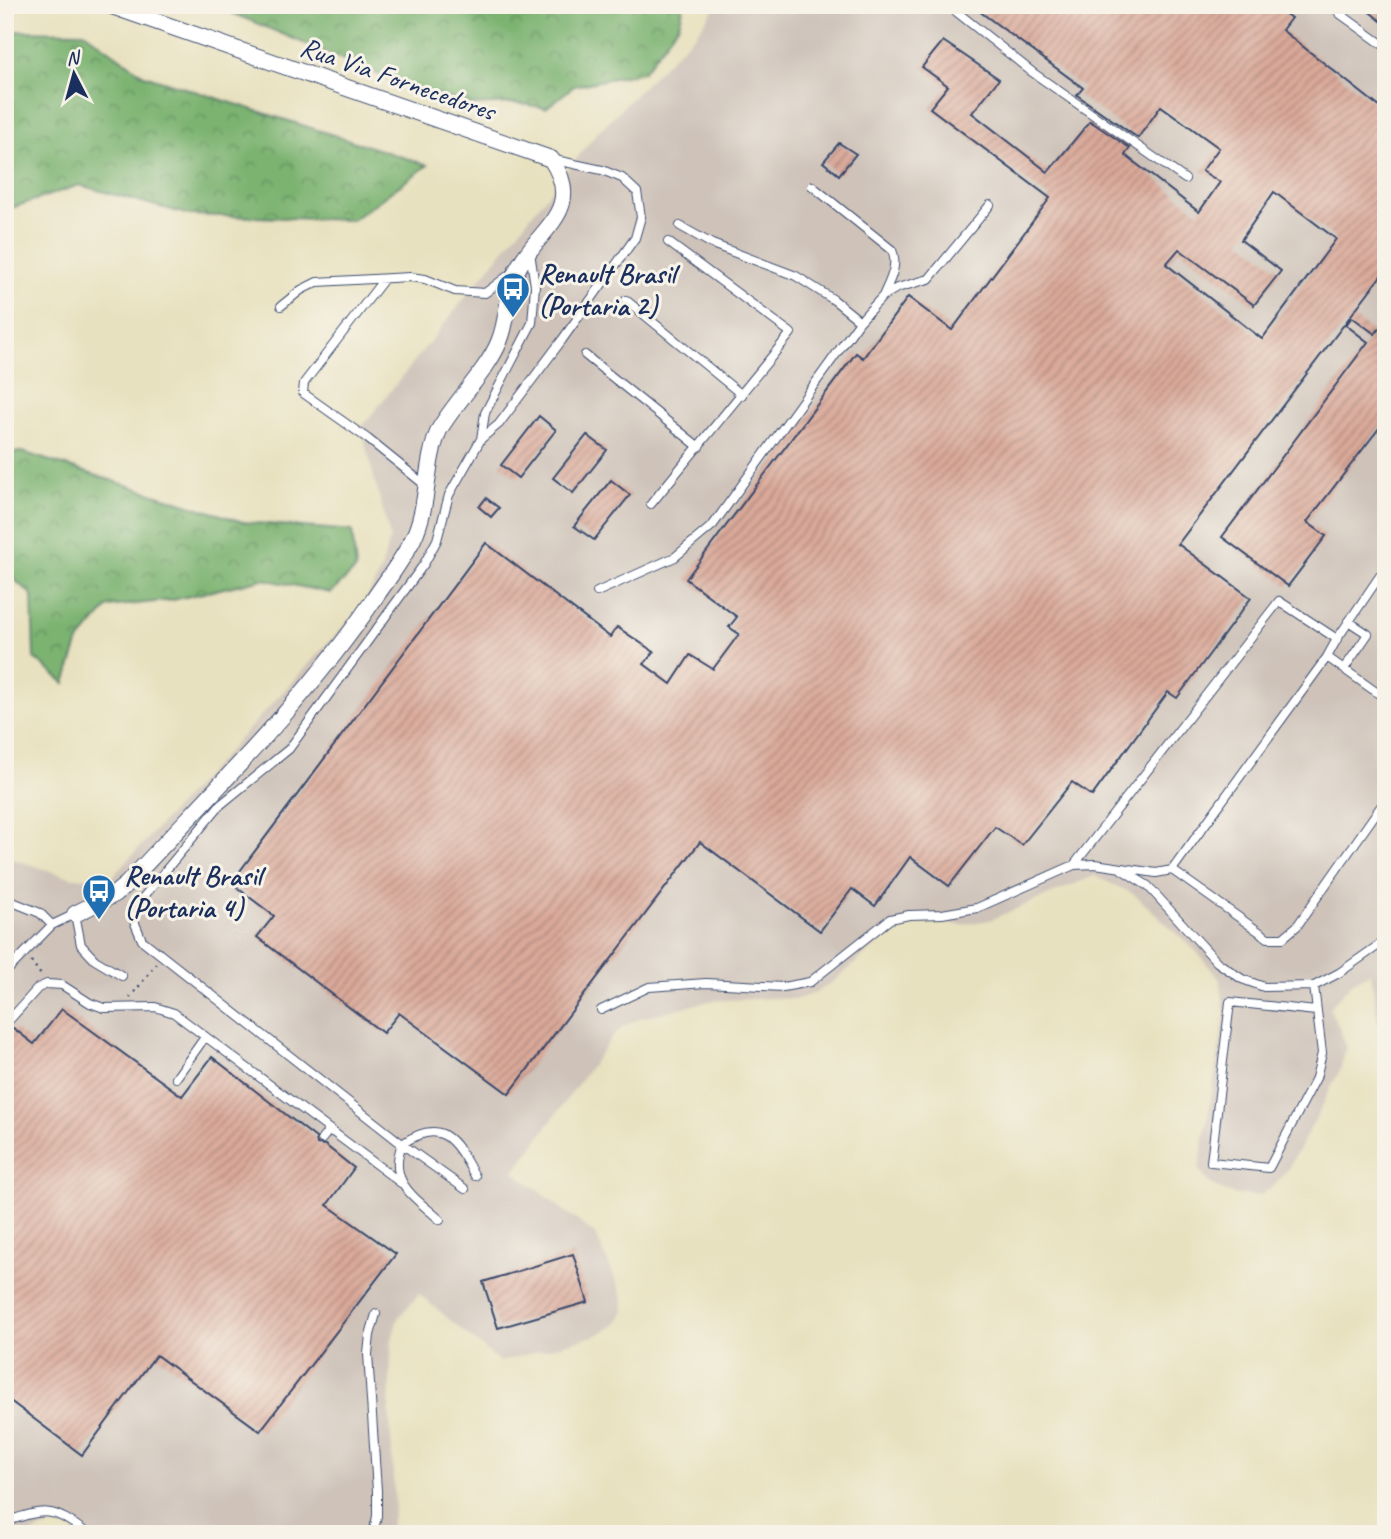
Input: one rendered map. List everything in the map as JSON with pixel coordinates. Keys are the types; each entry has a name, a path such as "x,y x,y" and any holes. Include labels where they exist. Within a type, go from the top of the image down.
{"street":[{"name":"Rua Via Fornecedores","path":"109,5 551,159"},
{"path":"75,914 115,894 127,884 315,679 358,623 413,539 428,487 433,444 447,417 499,342 512,282 518,267 557,215 563,201 564,185 551,159"}],"lane":[{"path":"948,5 1032,72 1185,179"},
{"path":"1339,13 1386,47"},
{"path":"465,1189 402,1144 142,940 134,921 141,900 219,806 289,749 424,564 437,540 449,495 481,439 499,424 635,237 641,217 637,192 622,178 602,170 551,159"},
{"path":"811,186 892,250 895,257 894,267 883,296"},
{"path":"597,592 675,557 712,525 860,321 883,296 897,288 929,279 990,205"},
{"path":"680,226 712,244 796,276 834,300 860,321"},
{"path":"651,504 792,333 668,242"},
{"path":"481,439 485,413 531,323 535,286 530,252"},
{"path":"281,306 301,290 317,282 410,277 425,279 455,291 485,293 518,267"},
{"path":"384,279 304,383 303,393 368,439 428,487"},
{"path":"626,300 742,395"},
{"path":"585,355 699,447"},
{"path":"1172,870 1326,657 1386,568"},
{"path":"1074,865 1279,601 1337,639"},
{"path":"1344,669 1368,634 1348,621"},
{"path":"1326,657 1386,699"},
{"path":"601,1010 649,988 706,983 783,987 810,982 890,919 977,908 1074,865 1115,866 1156,873 1172,870 1268,937 1283,938 1297,926 1386,799"},
{"path":"1115,866 1148,886 1217,962 1242,979 1264,987 1314,986 1339,973 1386,940"},
{"path":"5,899 40,913 52,925"},
{"path":"5,973 52,925 75,914 81,945 95,960 122,976"},
{"path":"5,1025 38,988 47,984 62,985 90,1003 104,1008 155,1007 174,1013 401,1183 440,1220"},
{"path":"1314,986 1322,1053 1316,1078 1269,1168 1211,1162 1230,1002 1316,1010"},
{"path":"176,1078 205,1037"},
{"path":"322,1139 329,1130"},
{"path":"401,1183 397,1167 402,1144 417,1134 432,1130 449,1136 459,1147 475,1175"},
{"path":"373,1534 377,1516 377,1491 368,1354 376,1314"},
{"path":"5,1522 35,1512 51,1511 65,1516 88,1534"}],"path":[{"path":"25,952 47,984"},
{"path":"127,1007 145,977 162,956"}],"shaded area":[{"path":"717,5 1386,5 1386,1038 1378,1025 1371,972 1352,983 1329,1008 1346,1048 1340,1070 1287,1170 1274,1186 1259,1196 1223,1191 1208,1182 1199,1169 1225,1015 1220,980 1196,951 1134,894 1094,876 990,920 961,925 932,922 911,924 892,932 834,981 815,993 797,999 709,1001 641,1018 624,1026 610,1040 514,1172 596,1235 622,1295 624,1311 615,1325 597,1335 500,1362 419,1294 398,1318 392,1339 389,1404 395,1506 389,1534 78,1534 57,1523 31,1534 5,1534 5,857 74,878 113,876 364,604 381,570 390,537 361,428 597,133 698,31"}],"green space":[{"path":"213,5 684,5 679,24 643,72 574,86 546,108 516,103 472,105 399,83"},
{"path":"5,31 84,32 144,75 428,165 352,220 190,215 79,185 5,210"},
{"path":"22,452 243,522 352,531 356,569 331,593 263,579 173,600 108,607 79,641 65,683 34,658 32,595 5,571 5,453"}],"building":[{"path":"971,5 1273,5 1291,18 1282,30 1386,112 1386,269 1178,544 1251,598 1177,698 1168,692 1092,796 1072,782 1022,845 995,827 949,886 910,857 875,906 852,889 820,931 700,842 509,1094 399,1013 383,1033 257,937 274,916 231,883 486,543 610,637 617,627 654,652 644,664 671,684 690,655 713,669 739,634 729,627 737,617 686,579 856,353 863,358 908,297 952,330 1050,198 930,108 948,86 922,67 943,41 999,79 972,113 1048,172 1090,121 1130,148 1125,155 1199,212 1220,182 1202,171 1219,148 1161,106 1138,138 1077,95 1083,88","holes":["1274,192 1336,239 1262,339 1166,264 1179,249 1254,305 1281,271 1241,240"]},
{"path":"1361,5 1386,5 1386,25"},
{"path":"839,143 856,154 839,175 823,162"},
{"path":"1352,317 1375,334 1386,319 1386,419 1307,522 1326,536 1288,586 1222,537 1368,342 1346,325"},
{"path":"539,416 556,430 518,478 501,465"},
{"path":"587,435 607,450 573,493 553,478"},
{"path":"611,480 630,495 594,540 574,526"},
{"path":"486,498 499,508 491,517 479,507"},
{"path":"62,1009 182,1096 212,1057 316,1138 317,1144 325,1145 354,1168 327,1205 396,1254 260,1431 156,1355 82,1455 5,1397 5,1038 13,1028 34,1044"},
{"path":"573,1254 588,1302 498,1328 483,1282"}],"place":[{"name":"Renault Brasil (Portaria 2)","path":"513,319"},
{"name":"Renault Brasil (Portaria 4)","path":"99,921"}]}
